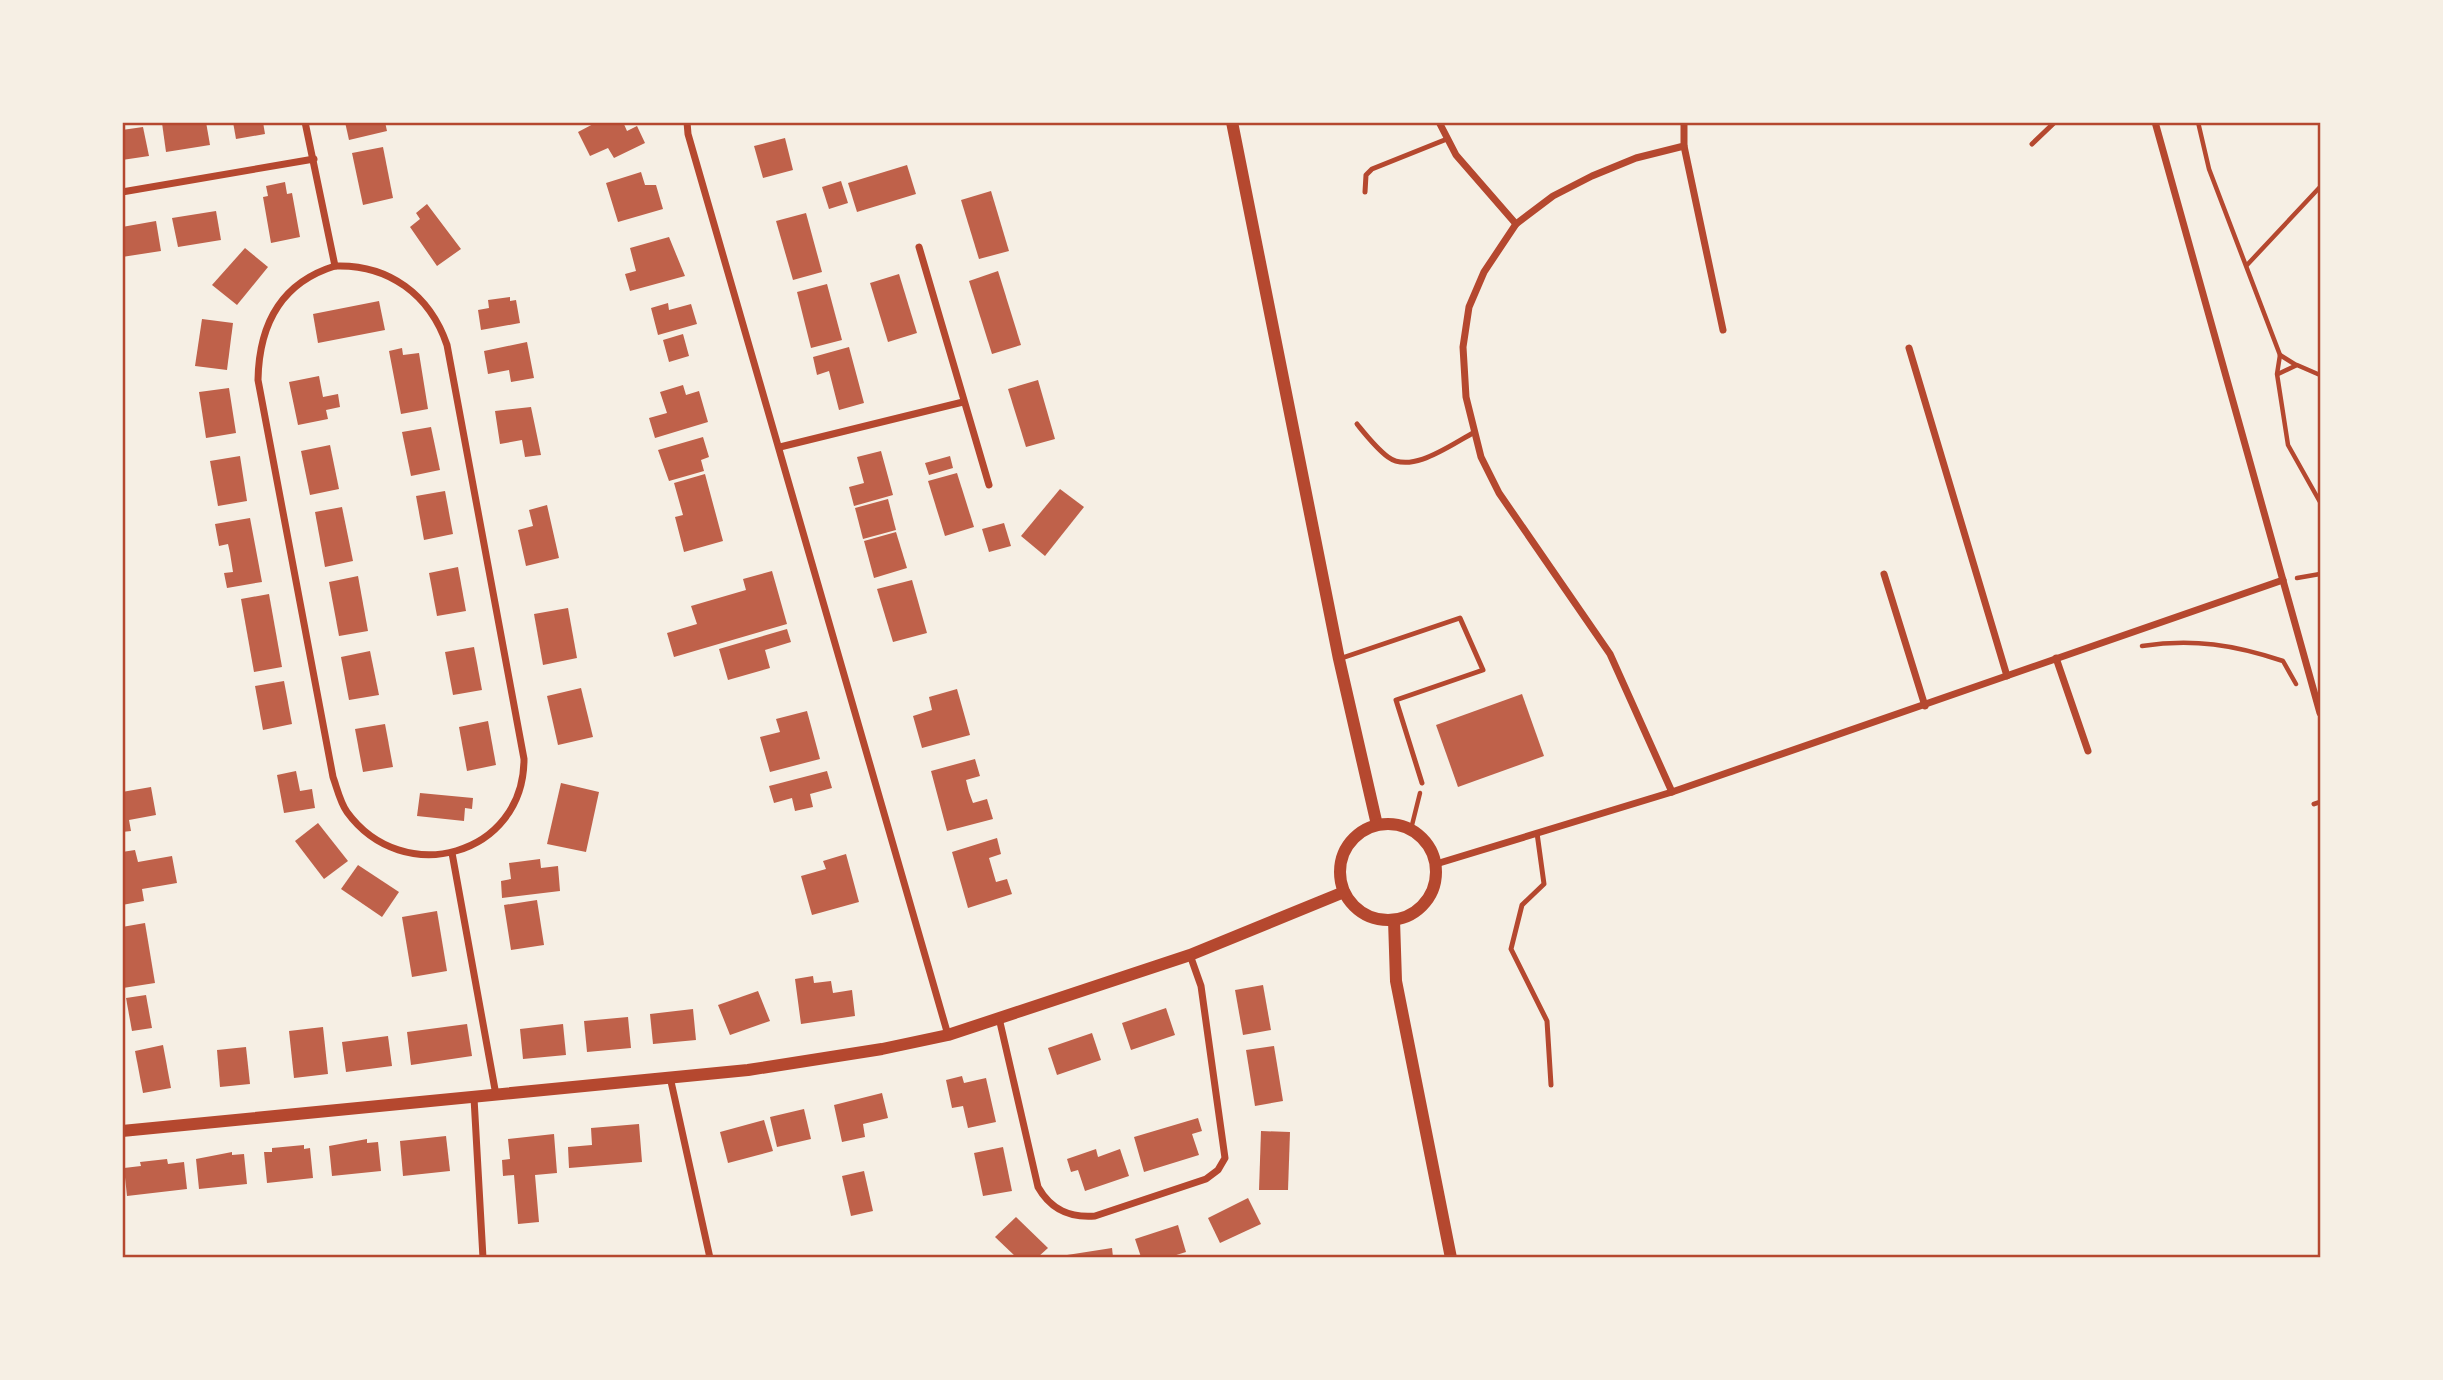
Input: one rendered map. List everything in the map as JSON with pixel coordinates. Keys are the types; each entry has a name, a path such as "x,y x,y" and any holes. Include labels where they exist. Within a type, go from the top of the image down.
{"street":[{"path":"305,122 335,266"},
{"path":"687,122 688,134 948,1035"},
{"path":"1232,122 1339,659 1377,825"},
{"path":"1439,122 1447,139 1475,179 1516,224"},
{"path":"1684,122 1684,146 1723,330"},
{"path":"2155,122 2320,713"},
{"path":"1672,792 1609,654 1499,493 1481,457 1466,397 1463,347 1469,307 1484,272 1516,224 1553,196 1592,176 1636,158 1684,146"},
{"path":"122,192 314,159"},
{"path":"919,247 989,485"},
{"path":"351,265 377,271 402,282 427,305 441,328 447,345 524,759 521,786 513,806 500,824 478,842 453,853 429,856 403,853 379,842 347,811 333,777 258,380 262,335 272,316 301,281 335,266 351,265"},
{"path":"1909,348 2007,676"},
{"path":"780,447 963,402"},
{"path":"1884,574 1925,706"},
{"path":"1436,864 1672,792 2283,580"},
{"path":"2056,658 2088,751"},
{"path":"1394,824 1411,829 1429,846 1436,864 1432,891 1423,905 1409,915 1394,920 1372,917 1357,909 1344,892 1339,870 1346,848 1357,835 1377,825 1394,824"},
{"path":"453,853 496,1096"},
{"path":"122,1131 496,1096 815,1061 948,1035 1190,955 1344,892"},
{"path":"1394,920 1396,981 1451,1258"},
{"path":"999,1018 1042,1195 1062,1213 1078,1217 1108,1212 1206,1179 1218,1170 1225,1158 1226,1146 1201,986 1190,955"},
{"path":"670,1077 710,1258"},
{"path":"474,1098 483,1258"}],"lane":[{"path":"2032,144 2055,122"},
{"path":"1365,192 1366,175 1372,169 1447,139"},
{"path":"1357,424 1388,457 1406,462 1426,457 1475,432"},
{"path":"1339,659 1460,618 1483,670 1396,700 1422,783"},
{"path":"1537,834 1544,884 1522,905 1511,949 1547,1021 1551,1085"}],"path":[{"path":"2198,122 2209,169 2280,355 2277,374 2288,445 2320,502"},
{"path":"2247,265 2320,187"},
{"path":"2280,355 2320,375"},
{"path":"2277,374 2297,365"},
{"path":"2283,580 2320,574"},
{"path":"2133,647 2188,642 2243,648 2283,661 2300,691"},
{"path":"1411,829 1422,783"}],"building":[{"path":"206,122 210,145 166,152 162,123"},
{"path":"233,122 263,122 265,134 236,139"},
{"path":"345,122 385,122 387,131 349,140"},
{"path":"597,122 623,122 627,131 637,126 645,143 614,158 608,148 590,156 578,132"},
{"path":"143,127 149,156 122,160 122,130"},
{"path":"785,138 793,170 763,178 754,146"},
{"path":"383,147 393,198 363,205 352,153"},
{"path":"907,165 916,194 857,212 848,183"},
{"path":"641,172 645,185 656,185 663,209 618,222 606,183"},
{"path":"841,181 848,203 829,209 822,187"},
{"path":"285,182 287,194 292,193 300,237 271,243 263,197 268,196 266,186"},
{"path":"991,191 1009,251 979,259 961,200"},
{"path":"427,204 461,249 437,266 410,227 420,219 416,213"},
{"path":"216,211 221,240 178,247 172,218"},
{"path":"806,213 822,272 793,280 776,221"},
{"path":"156,221 161,251 122,257 122,227"},
{"path":"669,237 685,276 630,291 625,274 636,271 630,248"},
{"path":"245,248 268,267 237,305 212,285"},
{"path":"998,271 1021,345 992,354 969,281"},
{"path":"899,274 917,333 888,342 870,283"},
{"path":"827,284 842,340 811,348 797,292"},
{"path":"510,297 510,301 516,300 520,323 481,330 478,310 489,308 488,300"},
{"path":"379,301 385,330 318,343 313,314"},
{"path":"668,303 669,310 691,304 697,324 658,335 651,308"},
{"path":"202,319 233,323 227,370 195,366"},
{"path":"683,334 689,356 669,362 663,340"},
{"path":"527,342 534,378 511,382 509,370 488,374 484,351"},
{"path":"849,347 864,403 839,410 829,371 817,375 813,357"},
{"path":"402,348 403,355 419,353 428,409 401,414 389,351"},
{"path":"319,376 323,397 338,394 340,407 326,410 328,419 298,425 289,382"},
{"path":"1038,380 1055,439 1026,447 1008,389"},
{"path":"683,385 686,395 699,391 708,422 655,438 649,418 667,413 660,392"},
{"path":"229,388 236,433 206,438 199,392"},
{"path":"531,407 541,455 525,457 522,440 500,444 495,411"},
{"path":"431,427 440,470 411,476 402,432"},
{"path":"703,437 709,457 701,460 704,471 669,481 658,450"},
{"path":"330,445 339,489 310,495 301,451"},
{"path":"881,451 893,495 854,506 849,487 864,483 857,457"},
{"path":"240,456 247,501 218,506 210,461"},
{"path":"950,456 953,468 929,475 925,463"},
{"path":"957,473 974,527 945,536 928,481"},
{"path":"705,474 723,541 684,552 675,517 683,515 674,483"},
{"path":"1060,489 1084,507 1045,556 1021,536"},
{"path":"445,491 453,534 424,540 416,496"},
{"path":"888,499 896,530 863,539 855,508"},
{"path":"547,505 559,558 526,566 518,530 533,526 529,510"},
{"path":"342,507 353,561 325,567 315,512"},
{"path":"250,518 262,582 227,588 224,573 233,572 230,553 228,544 219,546 215,524"},
{"path":"1004,523 1011,546 989,552 982,529"},
{"path":"896,532 907,568 874,578 864,541"},
{"path":"458,567 466,611 437,616 429,573"},
{"path":"772,571 787,624 674,657 667,633 697,624 691,606 746,590 743,579"},
{"path":"358,576 368,631 339,636 329,582"},
{"path":"912,580 927,633 893,642 877,589"},
{"path":"269,594 282,667 254,672 241,599"},
{"path":"568,608 577,658 543,665 534,614"},
{"path":"787,629 791,642 765,650 770,668 728,680 719,649"},
{"path":"474,647 482,690 453,695 445,652"},
{"path":"370,651 379,695 349,700 341,657"},
{"path":"284,681 292,724 263,730 255,686"},
{"path":"581,688 593,737 558,745 547,696"},
{"path":"957,689 970,735 922,748 913,716 932,710 929,697"},
{"path":"1522,694 1544,756 1458,787 1436,725"},
{"path":"807,711 820,759 770,772 760,737 780,732 776,719"},
{"path":"488,721 496,765 467,771 459,727"},
{"path":"385,724 393,767 363,772 355,729"},
{"path":"975,759 980,776 966,780 969,792 973,803 987,799 993,819 947,831 931,771"},
{"path":"296,771 300,791 312,789 315,808 284,813 277,775"},
{"path":"827,771 832,788 810,794 813,807 795,811 792,798 774,803 769,786"},
{"path":"561,783 599,792 586,852 547,844"},
{"path":"151,787 156,815 129,820 131,831 122,832 122,792"},
{"path":"420,793 473,798 472,809 465,808 464,821 417,816"},
{"path":"318,823 348,861 324,879 295,841"},
{"path":"997,838 1001,854 989,858 996,882 1007,879 1012,894 968,908 952,852"},
{"path":"135,850 138,862 172,856 177,883 142,889 144,901 122,905 122,852"},
{"path":"846,854 859,902 812,915 801,876 826,869 823,861"},
{"path":"540,859 541,868 558,866 560,891 502,898 501,881 511,879 509,863"},
{"path":"358,865 399,892 382,917 341,889"},
{"path":"537,900 544,945 511,950 504,905"},
{"path":"437,911 447,971 412,977 402,917"},
{"path":"145,923 155,983 123,988 122,927"},
{"path":"813,976 814,983 831,981 833,993 852,990 855,1016 801,1024 795,979"},
{"path":"1263,985 1271,1030 1243,1035 1235,990"},
{"path":"758,991 770,1021 730,1035 718,1005"},
{"path":"146,995 152,1028 132,1031 126,998"},
{"path":"1166,1008 1175,1035 1131,1050 1122,1023"},
{"path":"693,1009 696,1040 653,1044 650,1014"},
{"path":"628,1017 631,1048 587,1052 584,1021"},
{"path":"467,1024 472,1056 411,1065 407,1032"},
{"path":"563,1024 566,1055 523,1059 520,1029"},
{"path":"323,1027 328,1074 294,1078 289,1031"},
{"path":"1092,1033 1101,1060 1057,1075 1048,1048"},
{"path":"388,1036 392,1066 346,1072 342,1042"},
{"path":"163,1045 171,1088 143,1093 135,1051"},
{"path":"1274,1046 1283,1101 1255,1106 1246,1050"},
{"path":"246,1047 250,1084 220,1087 217,1050"},
{"path":"962,1076 964,1083 986,1078 996,1122 968,1128 963,1106 952,1108 946,1080"},
{"path":"882,1093 888,1118 863,1124 865,1137 842,1142 834,1105"},
{"path":"804,1109 811,1139 777,1147 770,1117"},
{"path":"1198,1118 1202,1131 1192,1134 1199,1155 1144,1172 1134,1137"},
{"path":"764,1120 773,1151 728,1163 720,1132"},
{"path":"639,1124 642,1162 569,1168 568,1147 592,1145 591,1128"},
{"path":"1261,1131 1290,1132 1288,1190 1259,1190"},
{"path":"554,1134 557,1173 535,1175 539,1222 518,1224 514,1175 503,1176 502,1160 510,1159 508,1139"},
{"path":"446,1136 450,1171 403,1176 400,1141"},
{"path":"367,1139 367,1143 378,1142 381,1171 332,1176 329,1146"},
{"path":"304,1145 304,1149 310,1148 313,1178 267,1183 264,1152 272,1152 272,1148"},
{"path":"1003,1147 1012,1191 983,1196 974,1153"},
{"path":"1096,1149 1098,1157 1120,1149 1129,1176 1085,1191 1078,1170 1071,1172 1067,1159"},
{"path":"232,1152 232,1155 244,1154 247,1184 199,1189 196,1159"},
{"path":"167,1159 168,1164 184,1162 187,1189 127,1196 124,1168 141,1166 140,1162"},
{"path":"864,1171 873,1211 851,1216 842,1176"},
{"path":"1248,1198 1261,1224 1220,1243 1208,1218"},
{"path":"1016,1217 1048,1248 1038,1257 1016,1257 995,1237"},
{"path":"1178,1225 1186,1252 1170,1257 1141,1257 1135,1239"},
{"path":"1112,1248 1113,1257 1067,1255"}]}
